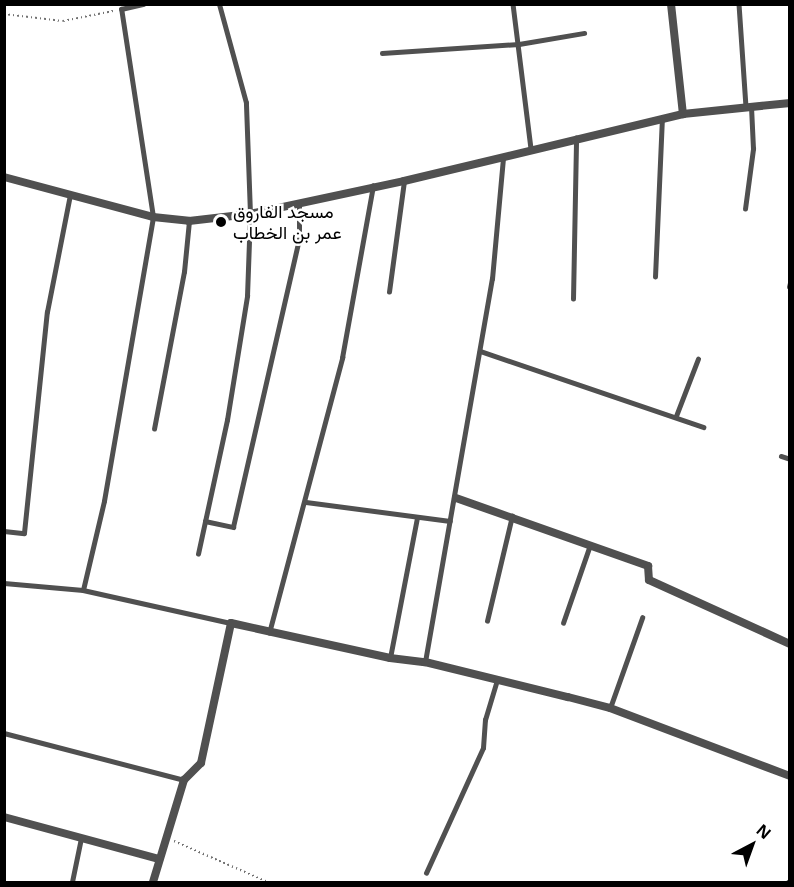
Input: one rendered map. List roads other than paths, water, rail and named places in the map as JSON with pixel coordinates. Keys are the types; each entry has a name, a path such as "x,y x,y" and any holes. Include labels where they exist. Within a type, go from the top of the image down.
{"street":[{"path":"671,4 683,114"},
{"path":"4,177 153,217 189,221 250,214 404,181 662,118 789,103"},
{"path":"456,498 648,566 649,580 789,644"},
{"path":"153,882 184,780 201,763 231,623 390,658 425,662 498,678 610,708 789,776"},
{"path":"4,817 159,859"}],"lane":[{"path":"83,590 104,501 153,217 121,9 143,4"},
{"path":"198,554 227,420 247,296 250,214 246,103 219,4"},
{"path":"513,4 531,149"},
{"path":"739,4 753,149 745,209"},
{"path":"382,53 519,44 584,33"},
{"path":"655,277 662,118"},
{"path":"573,299 576,138"},
{"path":"425,662 456,498 492,279 503,158"},
{"path":"389,292 404,181"},
{"path":"269,633 306,502 342,358 373,186"},
{"path":"4,531 24,533 47,312 70,195"},
{"path":"205,521 232,527 299,239 299,203"},
{"path":"154,429 184,273 189,221"},
{"path":"480,351 703,427"},
{"path":"676,416 698,359"},
{"path":"781,456 789,459"},
{"path":"306,502 450,521"},
{"path":"487,621 512,516"},
{"path":"390,658 417,518"},
{"path":"563,623 590,545"},
{"path":"4,583 83,590 231,623"},
{"path":"610,708 642,618"},
{"path":"426,873 483,748 485,720 498,678"},
{"path":"4,733 184,780"},
{"path":"72,882 81,838"}],"place":[{"name":"مسجد الفاروق عمر بن الخطاب","path":"221,222"}]}
